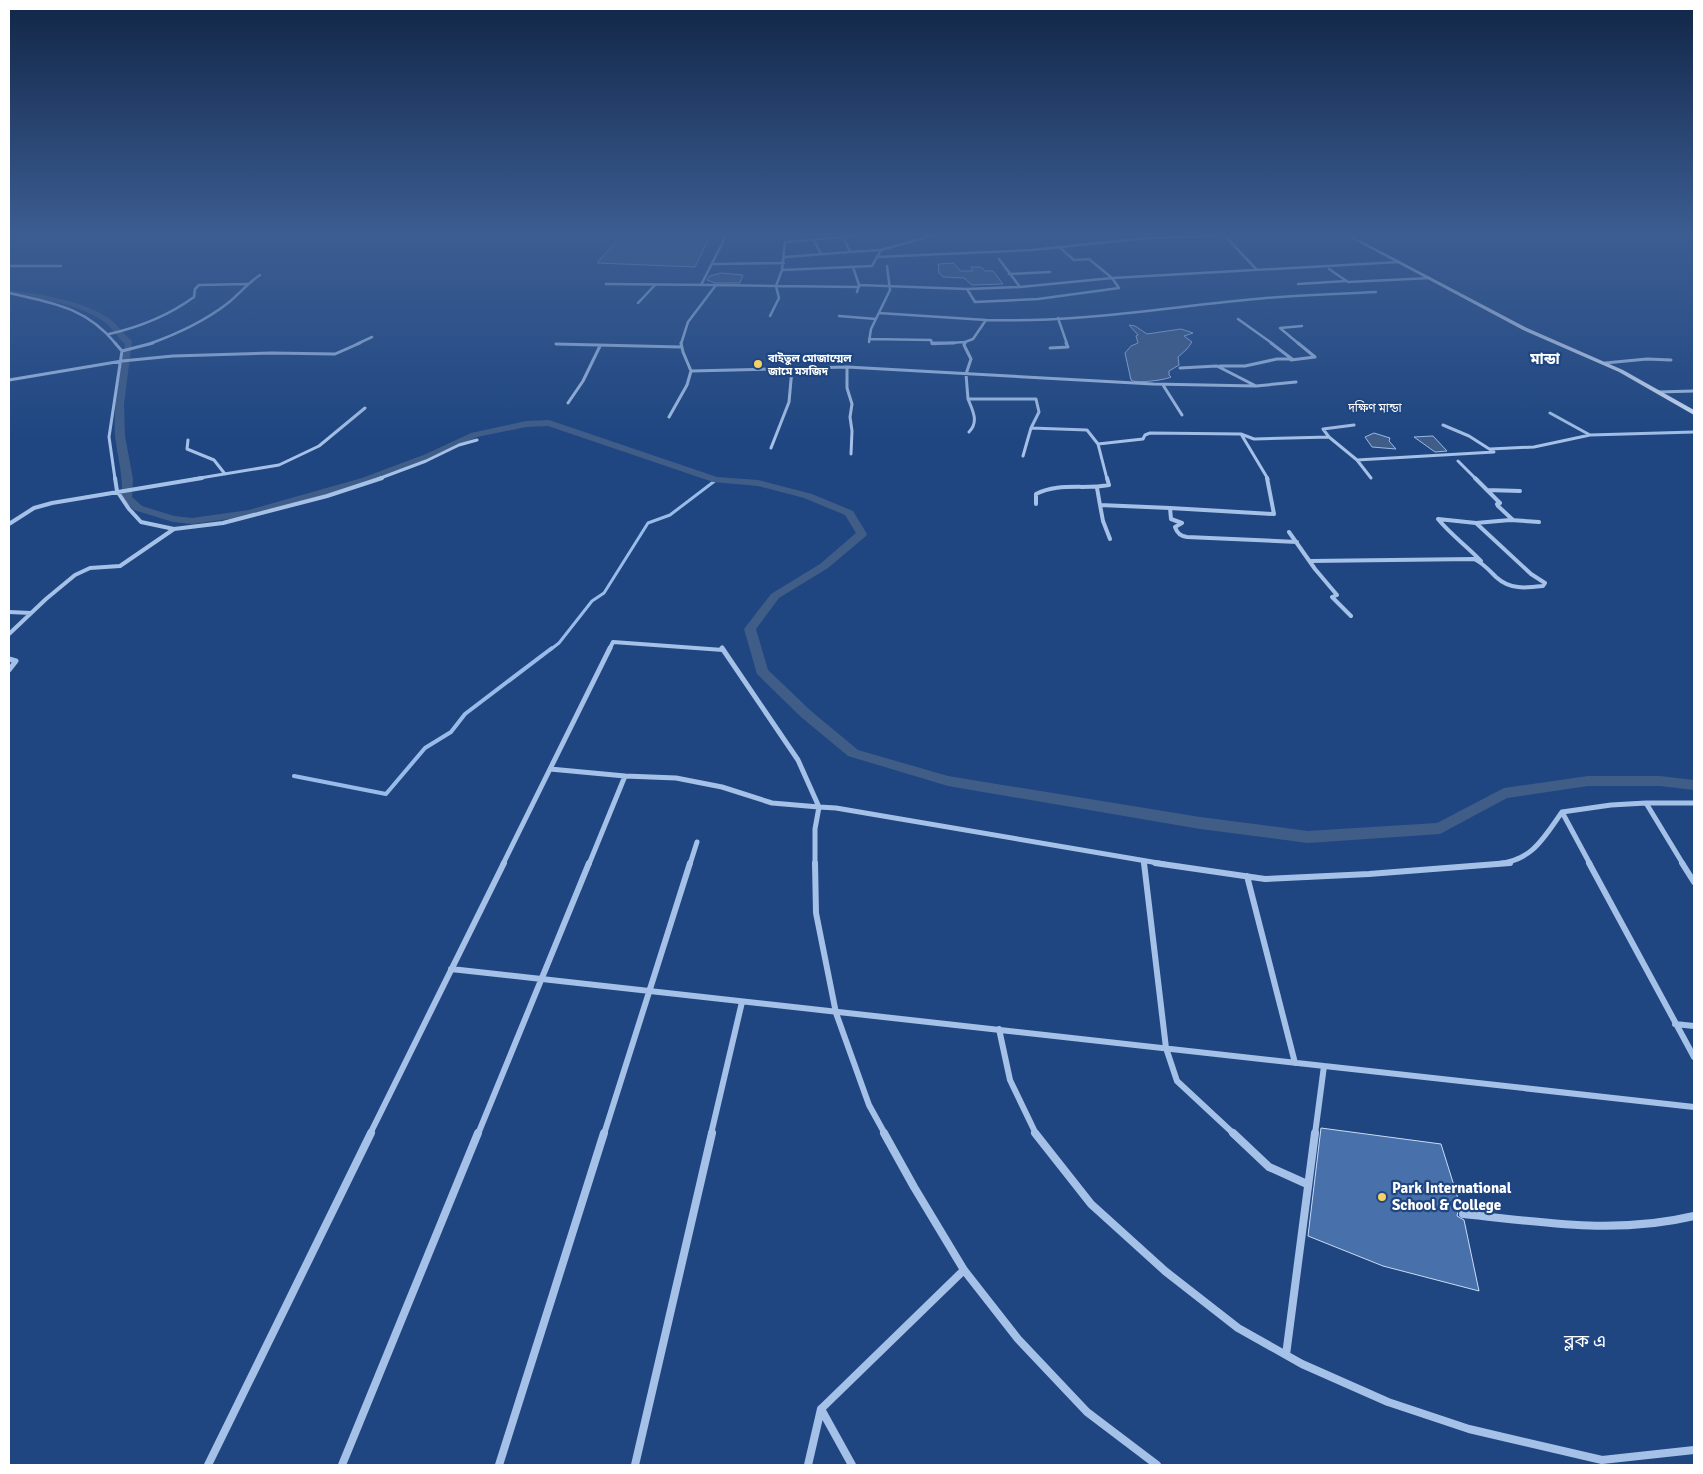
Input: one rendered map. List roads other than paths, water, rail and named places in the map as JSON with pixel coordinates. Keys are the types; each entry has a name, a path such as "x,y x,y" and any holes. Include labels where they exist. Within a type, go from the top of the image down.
{"street":[{"path":"59,305 87,316 111,334 124,351 124,361 109,437 119,491 129,509 141,522 174,529 223,523 327,496 399,472 459,445 477,440"},
{"path":"111,334 145,324 184,305"},
{"path":"124,351 176,333 212,314 225,305"},
{"path":"669,417 687,385 691,371 681,348 681,336 701,305"},
{"path":"770,316 776,305"},
{"path":"883,305 869,341 932,340 932,344 966,342 973,339 986,320"},
{"path":"879,313 1020,321 1158,311 1210,305"},
{"path":"1480,305 1525,329 1605,363 1694,413"},
{"path":"840,316 876,319"},
{"path":"1050,348 1068,347 1058,318"},
{"path":"1238,319 1250,326 1291,360"},
{"path":"1180,368 1245,366 1277,359 1301,360 1316,357 1280,328 1302,326"},
{"path":"9,380 124,361 173,356 271,353 330,354 352,347 372,337"},
{"path":"966,342 964,345 971,359 966,374 968,399 975,416 974,427 969,432"},
{"path":"556,344 681,348"},
{"path":"568,403 583,381 600,346"},
{"path":"1605,363 1646,359 1671,360"},
{"path":"1217,366 1256,386"},
{"path":"691,371 847,368 1163,385 1256,386 1296,382"},
{"path":"847,368 847,388 852,404 850,417 852,431 851,454"},
{"path":"771,448 789,402 792,369"},
{"path":"1163,385 1182,415"},
{"path":"1658,392 1694,391"},
{"path":"968,399 1036,400 1039,412 1031,428 1023,456"},
{"path":"9,524 34,508 119,491 279,465 319,446 365,408"},
{"path":"1550,413 1590,435"},
{"path":"1354,425 1323,429 1328,437 1357,460 1372,478"},
{"path":"1357,460 1494,452 1469,436 1443,425"},
{"path":"1031,428 1087,430 1098,444 1110,483 1097,488 1044,490 1036,494 1036,504"},
{"path":"1490,449 1534,446 1590,435 1694,432"},
{"path":"1098,444 1143,439 1144,435 1150,433 1241,434 1254,439 1328,437"},
{"path":"1100,505 1274,514 1268,480 1241,434"},
{"path":"188,440 188,449 212,457 221,464 225,474"},
{"path":"1458,461 1499,500 1498,506 1513,520"},
{"path":"1097,488 1103,521 1110,539"},
{"path":"1488,490 1520,491"},
{"path":"1170,508 1172,519 1182,523 1175,527 1181,536 1297,542"},
{"path":"1438,519 1476,523 1531,574 1545,583 1543,586 1522,587 1505,584 1481,561 1461,540 1453,537 1438,519"},
{"path":"1476,523 1513,520 1539,522"},
{"path":"9,634 51,594 87,569 112,570 174,529"},
{"path":"1289,532 1337,595 1332,597 1351,616"},
{"path":"1310,561 1474,559 1481,561"},
{"path":"9,612 31,613"},
{"path":"208,1465 613,642 722,648 798,760 819,807 815,829 816,913 836,1013 869,1104 914,1187 964,1270 1018,1339 1087,1412 1157,1465"},
{"path":"9,659 16,661 9,670"},
{"path":"550,769 625,776 676,778 722,787 772,803 836,808 1144,861 1265,878 1360,874 1510,863 1538,847 1562,812 1611,805 1694,803"},
{"path":"342,1465 625,776"},
{"path":"1646,803 1694,882"},
{"path":"1562,812 1694,1057"},
{"path":"499,1465 651,992 697,842"},
{"path":"1144,861 1166,1048 1177,1081 1269,1167 1307,1184"},
{"path":"1247,876 1295,1063"},
{"path":"451,969 1694,1107"},
{"path":"636,1465 742,1002"},
{"path":"1675,1024 1694,1026"},
{"path":"999,1029 1010,1080 1038,1139 1091,1204 1165,1272 1238,1328 1322,1373 1388,1402 1469,1430 1602,1460 1676,1454 1694,1450"},
{"path":"1286,1355 1324,1066"},
{"path":"1463,1214 1602,1227 1668,1224 1694,1216"},
{"path":"808,1465 821,1408 964,1270"},
{"path":"821,1408 852,1465"}],"water":[{"path":"1129,325 1135,326 1147,334 1181,329 1193,333 1184,336 1192,342 1178,357 1179,365 1169,371 1171,377 1139,382 1131,380 1125,353 1131,346 1138,343 1136,336 1138,335"},
{"path":"1374,433 1390,438 1389,441 1396,449 1372,447 1365,437"},
{"path":"1433,436 1447,451 1435,452 1414,437"}],"waterway":[{"path":"70,305 105,319 129,343 120,404 120,436 128,479 127,498 138,508 173,519 192,521 250,513 365,480 429,456 474,435 526,424 549,423 716,480 758,483 808,496 849,513 862,534 824,566 775,596 750,629 762,671 806,714 853,753 948,781 1200,823 1308,837 1440,828 1504,793 1588,781 1660,781 1694,785"},
{"path":"550,650 559,643 592,601 604,593 648,523 670,515 716,480"},
{"path":"294,776 386,794 425,748 451,732 465,714 552,648"}],"place":[{"name":"বাইতুল মোজাম্মেল জামে মসজিদ","path":"758,364"},
{"name":"Park International School & College","path":"1382,1197"}],"district":[{"name":"মান্ডা","path":"1545,359"},
{"name":"দক্ষিণ মান্ডা","path":"1375,408"},
{"name":"ব্লক এ","path":"1585,1341"}]}
